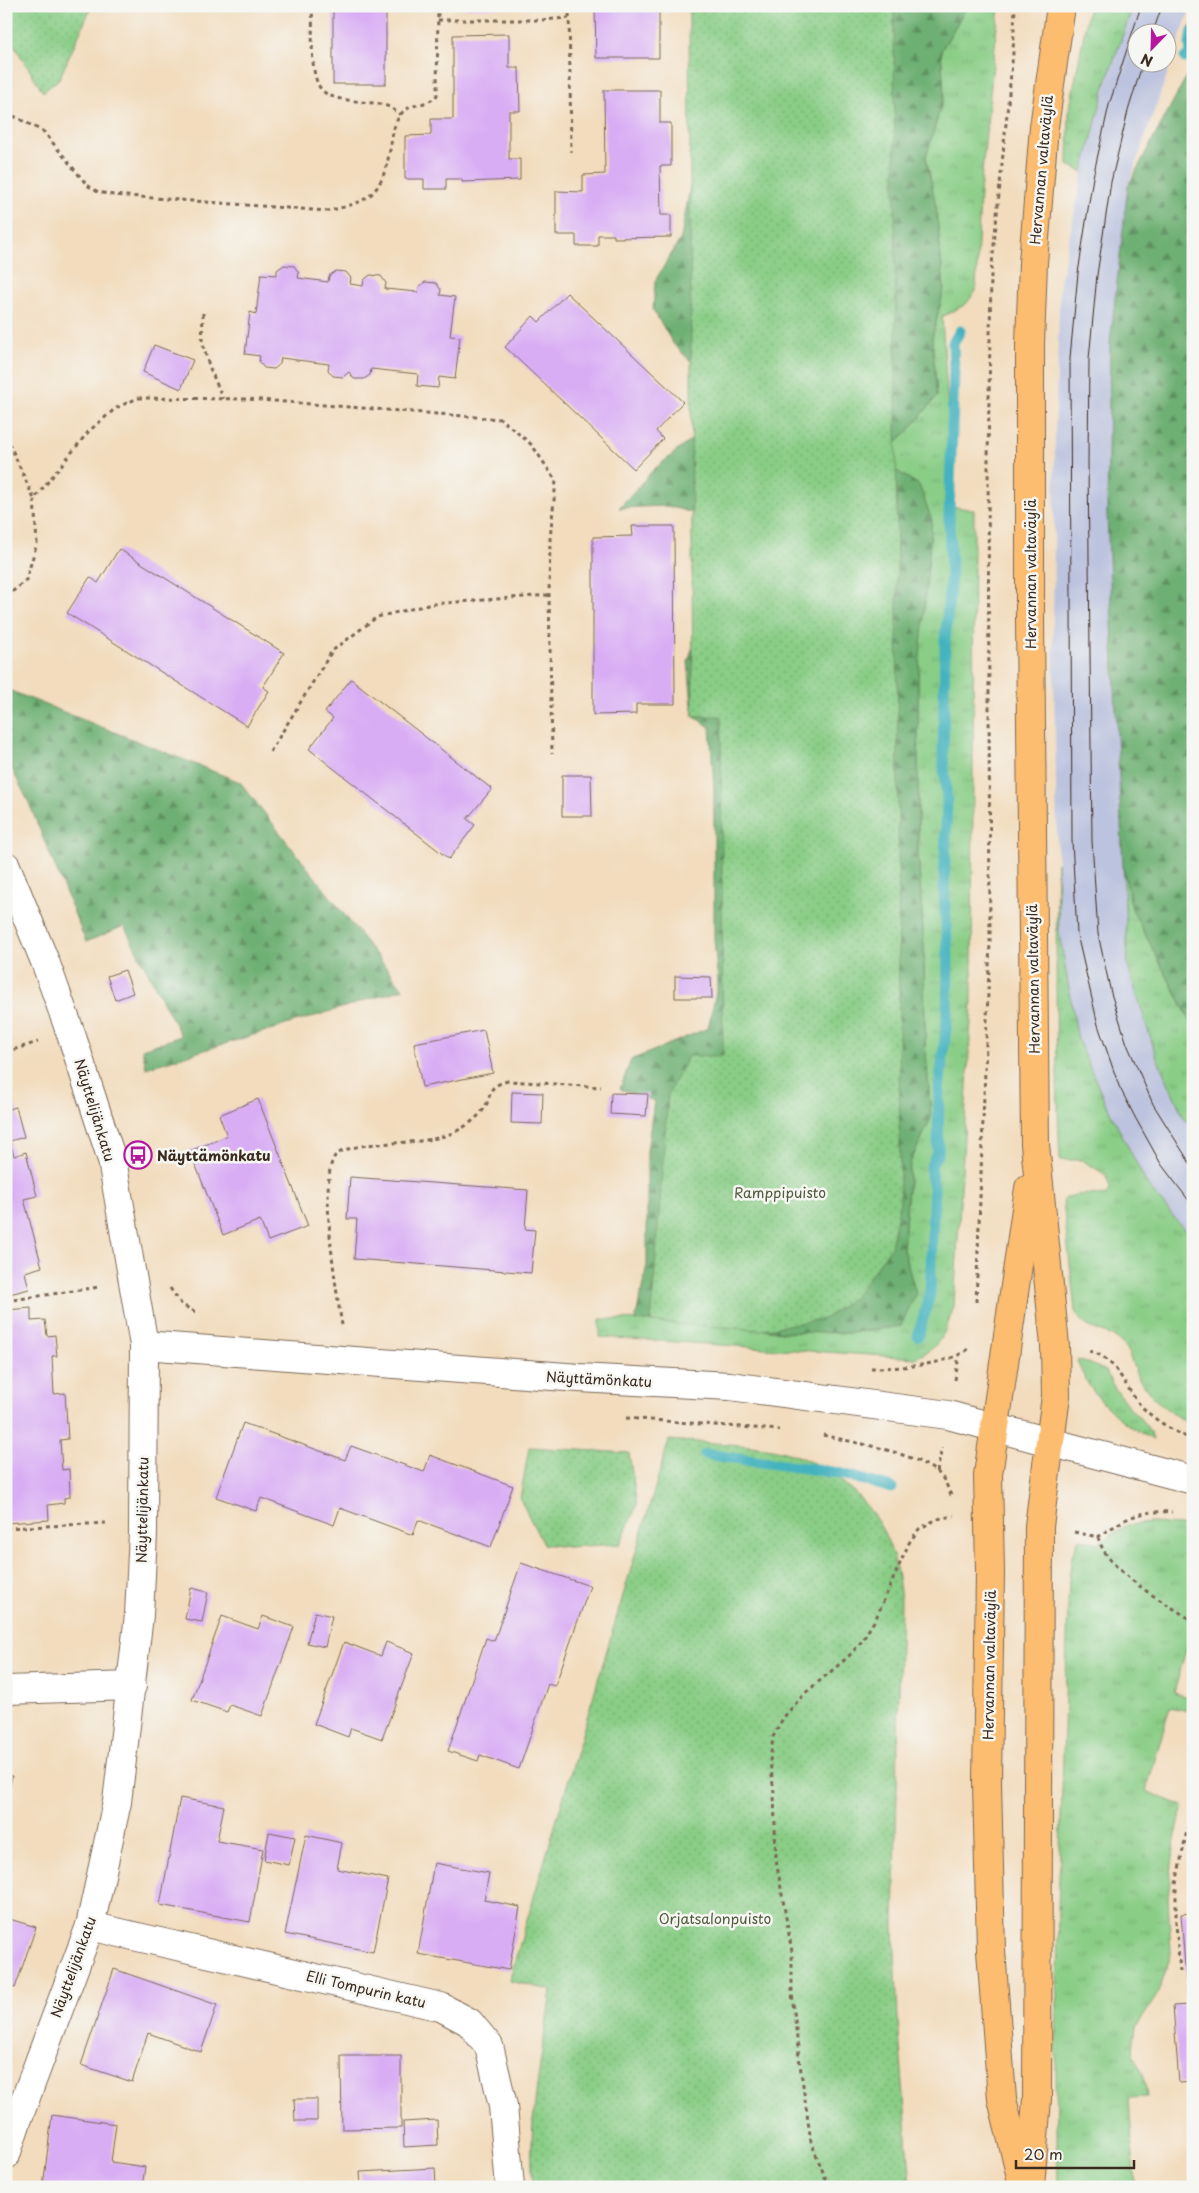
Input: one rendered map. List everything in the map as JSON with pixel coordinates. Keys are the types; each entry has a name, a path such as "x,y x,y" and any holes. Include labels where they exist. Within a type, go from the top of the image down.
{"main road":[{"name":"Hervannan valtaväylä","path":"1030,2187 1037,2098 1040,1526 1056,1396 1055,1346 1035,1144 1030,621 1030,342 1033,263 1042,146 1061,6"},
{"name":"Hervannan valtaväylä","path":"1024,2187 1002,2099 990,1932 987,1783 990,1572 988,1475 1035,1144"}],"street":[{"name":"Näyttelijänkatu","path":"6,866 46,964 74,1040 112,1160 144,1345 143,1532 139,1615 117,1802 90,1926 6,2155"},
{"name":"Näyttämönkatu","path":"144,1345 579,1378 730,1386 948,1415 1193,1480"},
{"path":"6,1690 132,1686"},
{"name":"Elli Tompurin katu","path":"90,1926 441,2007 469,2022 489,2046 503,2106 510,2187"}],"path":[{"path":"312,6 313,60 316,82 323,92 338,98 385,104 400,114"},
{"path":"6,112 44,132 80,179 98,192 113,195 327,211 356,204 369,198 377,189 390,152 392,134 400,114 406,109 432,102 437,95 438,6"},
{"path":"569,6 572,152"},
{"path":"976,1303 990,940 988,460 992,275 1013,53 1015,6"},
{"path":"438,20 542,20 569,18"},
{"path":"203,313 202,342 222,398"},
{"path":"34,499 89,431 116,408 138,398 248,399 501,420 532,445 556,480 550,539 549,595 552,754"},
{"path":"6,436 34,499 37,543 26,580 6,597"},
{"path":"270,752 332,650 377,617 432,604 549,595"},
{"path":"345,1361 330,1230 331,1168 335,1156 344,1150 433,1139 450,1133 475,1120 485,1108 489,1092 495,1084 508,1081 601,1087"},
{"path":"6,1301 101,1287"},
{"path":"960,1354 970,1348 974,1342"},
{"path":"1094,1353 1111,1363 1125,1380 1134,1398 1155,1418 1180,1435 1193,1440"},
{"path":"624,1418 781,1430"},
{"path":"820,1435 906,1456 937,1472 943,1479 955,1506"},
{"path":"1176,1512 1150,1510 1123,1520 1098,1537 1102,1549 1132,1581 1193,1621"},
{"path":"829,2187 811,2142 799,2057 792,1993 792,1952 776,1860 774,1793 770,1761 773,1737 783,1718 804,1694 848,1657 862,1641 876,1618 909,1543 919,1529 937,1519 959,1515"},
{"path":"6,1528 117,1522"},
{"path":"1180,1972 1176,1924 1176,1884 1193,1801"}],"shaded area":[{"path":"1120,6 1191,6 1176,49 1176,22 1126,22 1126,72 1168,72 1128,186 1110,343 1107,513 1128,967 1156,1055 1183,1116 1193,1129 1193,1240 1148,1186 1104,1100 1078,1040 1059,933 1053,630 1055,433 1060,282 1083,172 1107,80"}],"green space":[{"path":"10,6 92,6 59,79 43,92 6,32 6,14"},
{"name":"Ramppipuisto","path":"689,6 894,6 900,1201 891,1247 855,1296 826,1318 761,1330 651,1322 668,1094 688,1056 723,1056 721,716 693,716"},
{"name":"Ramppipuisto","path":"700,6 967,6 941,51 944,95 926,157 936,206 944,288 932,338 937,396 910,429 878,459 919,485 932,520 918,680 918,850 924,950 925,1042 931,1118 910,1163 903,1250 916,1293 901,1326 851,1333 782,1332 719,1321 635,1321 647,1265 647,1151 654,1101 620,1089 631,1060 708,1028 718,983 714,939 714,787 710,727 693,716 688,661 705,611 705,516 667,506 619,508 653,470 736,404 674,345 653,310 655,281 681,238 701,124"},
{"path":"967,6 999,6 980,192 976,291 966,304 942,317 950,444 950,506 974,510 972,1003 954,1306 945,1331 937,1344 915,1358 600,1337 600,1319 719,1321 782,1332 851,1333 915,1293 903,1250 910,1163 931,1117 925,1042 924,950 918,850 918,680 923,607 877,459 910,429 937,396 932,338 944,288 936,207 926,157 944,95 941,51"},
{"path":"1089,6 1133,6 1106,82 1083,172 1068,165 1069,113"},
{"path":"1193,64 1193,1026 1132,909 1123,866 1107,513 1110,343 1128,186"},
{"path":"6,689 240,782 403,989 146,1068 142,1049 181,1036 124,926 86,942 28,801 6,757"},
{"path":"1057,863 1059,933 1078,1040 1104,1100 1148,1186 1193,1240 1193,1357 1188,1364 1188,1373 1193,1377 1193,1426 1169,1411 1155,1399 1143,1385 1126,1348 1118,1340 1084,1323 1075,1311 1063,1200 1078,1195 1105,1196 1110,1188 1106,1175 1082,1160 1060,1160 1056,974"},
{"path":"1123,866 1132,909 1193,1026 1193,1129 1183,1116 1156,1055 1128,967"},
{"path":"1077,1360 1084,1361 1106,1371 1125,1402 1147,1427 1153,1440 1129,1425 1107,1407 1089,1386"},
{"name":"Orjatsalonpuisto","path":"669,1440 765,1448 785,1452 804,1459 822,1468 855,1493 869,1508 889,1544 897,1572 901,1600 894,1927 898,2020 911,2187 533,2187 532,2137 534,2113 551,1990 509,1981"},
{"path":"529,1447 629,1453 637,1505 620,1544 568,1547 543,1544 520,1499"},
{"path":"1152,1523 1193,1526 1193,1624 1174,1693 1193,1698 1193,1712 1170,1707 1146,1791 1183,1806 1175,1840 1168,1898 1171,1954 1159,1992 1136,2028 1134,2040 1133,2055 1144,2076 1147,2097 1129,2098 1135,2187 1058,2187 1056,2072 1058,1911 1069,1576 1072,1556 1079,1539 1098,1543 1127,1525"}],"building":[{"path":"333,6 386,6 386,84 333,84"},
{"path":"456,6 539,6 539,8 456,8"},
{"path":"595,6 659,6 659,58 596,58"},
{"path":"509,34 509,68 519,68 520,111 509,111 509,159 520,159 520,180 462,182 462,179 446,179 446,189 424,189 424,179 405,179 405,136 431,135 431,119 453,119 453,35"},
{"path":"604,90 660,90 660,123 671,123 671,166 660,166 661,215 671,215 671,237 614,238 614,235 598,235 598,246 576,246 576,235 556,235 556,191 583,192 583,175 605,174"},
{"path":"284,265 294,266 299,273 298,278 328,282 329,276 336,271 346,272 351,278 350,284 363,286 364,280 370,275 381,276 386,283 385,289 418,292 419,287 425,282 436,283 441,290 440,295 455,297 450,336 460,337 455,379 439,377 438,388 417,386 418,374 371,369 370,375 364,379 354,379 349,372 343,377 333,376 328,370 329,364 281,358 280,364 274,369 264,368 259,362 260,356 245,354 250,312 256,314 261,274 277,275 277,270"},
{"path":"567,293 683,402 656,431 663,439 634,469 505,347 533,316 539,322"},
{"path":"154,345 193,360 181,389 143,372"},
{"path":"632,526 674,526 675,704 636,704 636,714 593,715 593,537 633,536"},
{"path":"119,549 284,653 263,687 269,691 247,726 67,613 90,577 98,583"},
{"path":"351,679 492,789 467,819 475,825 449,859 309,749 333,718 325,712"},
{"path":"562,775 591,775 592,816 562,816"},
{"path":"125,970 133,993 115,1000 107,976"},
{"path":"675,976 711,977 712,998 675,998"},
{"path":"484,1030 493,1073 422,1087 414,1043"},
{"path":"512,1092 543,1093 542,1124 511,1123"},
{"path":"611,1093 648,1094 646,1116 610,1114"},
{"path":"258,1099 308,1226 268,1241 260,1220 223,1235 190,1151 227,1136 219,1115"},
{"path":"16,1107 24,1137 10,1141 14,1156 26,1152 37,1196 24,1199 42,1267 25,1272 29,1289 6,1295 6,1110"},
{"path":"350,1177 528,1190 525,1229 535,1230 531,1273 354,1259 357,1219 347,1219"},
{"path":"31,1308 31,1321 45,1320 47,1336 55,1335 57,1356 52,1356 54,1394 65,1393 68,1439 60,1440 62,1470 69,1469 70,1497 64,1498 64,1503 48,1505 49,1520 6,1523 6,1310"},
{"path":"243,1423 345,1460 351,1446 424,1472 430,1455 513,1486 491,1547 418,1520 413,1535 340,1508 334,1525 261,1498 256,1511 216,1497"},
{"path":"521,1563 590,1586 555,1686 548,1684 519,1769 480,1755 478,1761 448,1751 486,1638 494,1641"},
{"path":"191,1588 208,1592 202,1622 185,1619"},
{"path":"315,1612 332,1616 325,1647 307,1643"},
{"path":"222,1616 258,1629 263,1616 294,1627 262,1716 230,1705 227,1712 192,1700"},
{"path":"344,1642 381,1656 386,1642 414,1653 382,1739 351,1728 348,1737 314,1724"},
{"path":"6,1775 12,1776 7,1802 6,1802"},
{"path":"180,1798 224,1806 217,1841 263,1849 250,1922 160,1905"},
{"path":"269,1832 295,1837 289,1865 264,1860"},
{"path":"306,1835 342,1843 337,1869 388,1879 373,1952 285,1934"},
{"path":"434,1863 489,1873 484,1900 520,1907 509,1970 418,1954"},
{"path":"1193,1913 1193,2082 1179,2083 1173,2006 1188,2005 1181,1914"},
{"path":"6,1918 36,1927 15,1988 6,1985"},
{"path":"114,1969 217,2005 201,2052 148,2033 132,2082 81,2065"},
{"path":"341,2056 401,2056 401,2128 342,2129"},
{"path":"294,2099 317,2099 317,2121 295,2121"},
{"path":"52,2115 116,2124 111,2162 145,2167 142,2187 43,2187"},
{"path":"437,2120 438,2145 404,2147 403,2122"},
{"path":"435,2168 436,2187 361,2187 360,2172"}],"waterway":[{"path":"1185,58 1191,54 1190,43 1193,31"},
{"path":"918,1336 930,1294 934,1186 931,1165 938,1154 939,1090 947,1020 948,960 944,888 947,800 943,756 945,642 951,574 949,515 954,372 953,343 960,331"},
{"path":"705,1454 839,1473 892,1488"}],"tram line":[{"path":"1141,6 1109,105 1093,177 1078,273 1070,358 1072,840 1077,934 1098,1025 1119,1086 1136,1119 1161,1164 1193,1206"},
{"path":"1156,22 1162,6"},
{"path":"1140,72 1128,111 1111,182 1097,275 1089,359 1088,461 1092,841 1098,934 1111,993 1127,1044 1153,1104 1193,1168"}],"place":[{"name":"Näyttämönkatu","path":"138,1155"}]}
